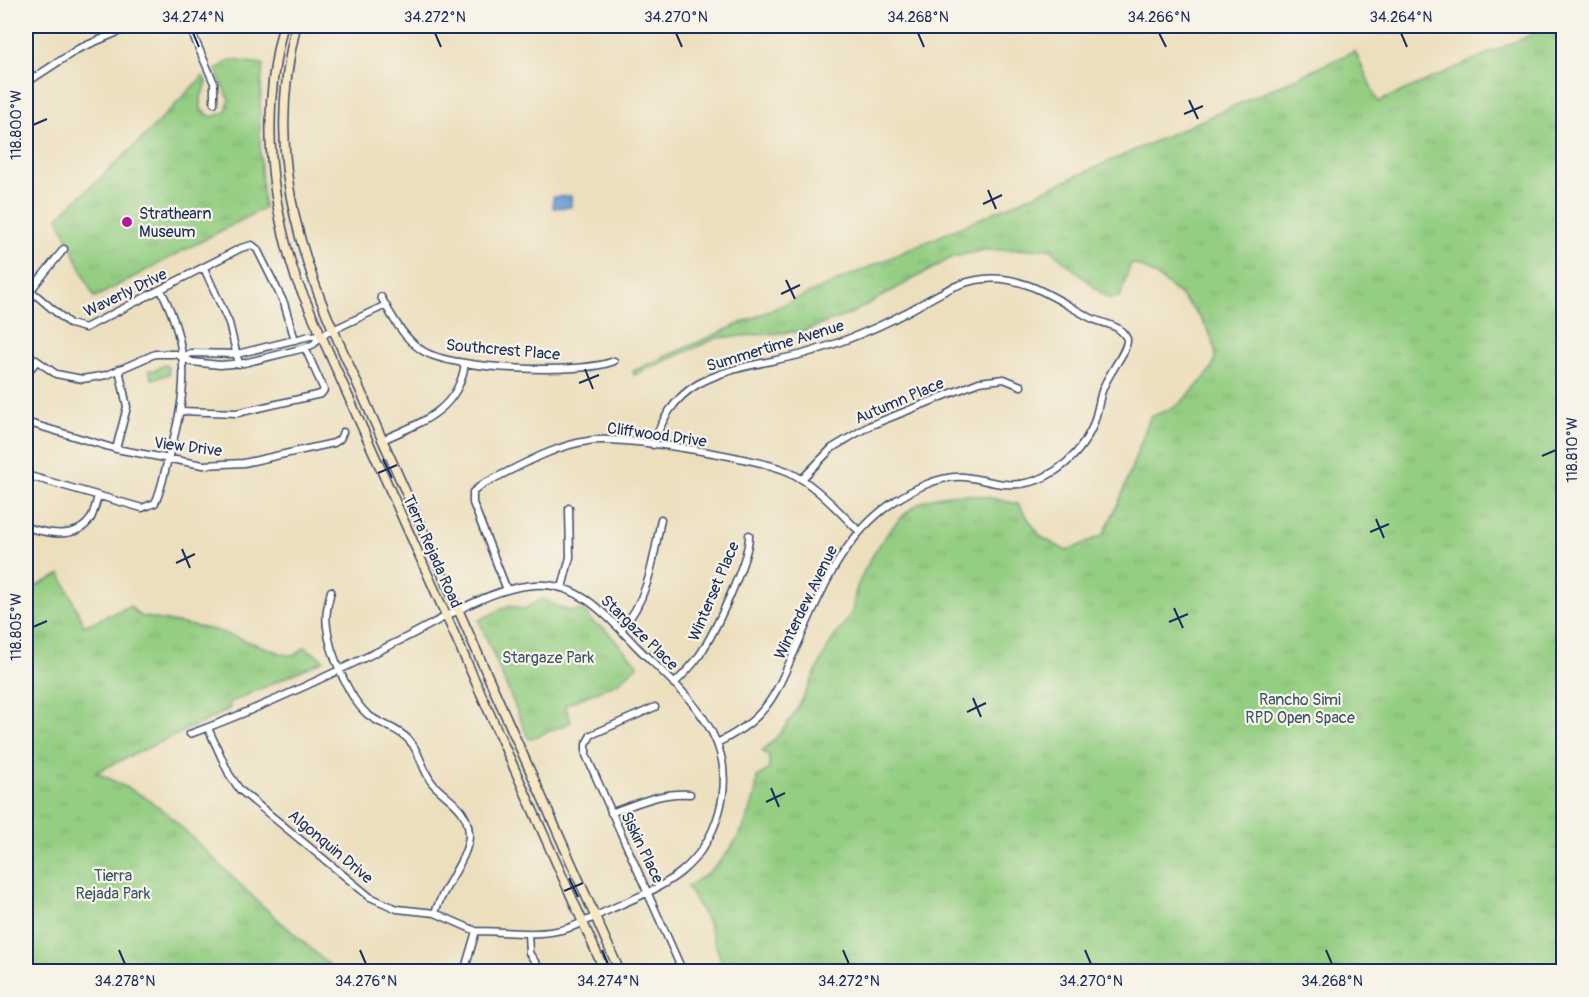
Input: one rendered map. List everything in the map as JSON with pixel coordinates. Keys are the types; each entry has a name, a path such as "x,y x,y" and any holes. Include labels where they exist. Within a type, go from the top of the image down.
{"main road":[{"name":"Tierra Rejada Road","path":"283,26 271,90 272,178 287,250 320,336 605,972"},
{"name":"Tierra Rejada Road","path":"296,26 285,87 286,171 297,235 333,330 620,972"}],"street":[{"path":"26,83 78,50 132,26"},
{"path":"189,26 214,82 214,103"},
{"name":"Waverly Drive","path":"28,293 70,324 85,328 241,248 252,246 257,249 279,293 295,339"},
{"path":"28,293 64,249"},
{"path":"204,267 224,308 239,364"},
{"name":"Summertime Avenue","path":"653,445 659,426 670,408 699,383 733,370 822,348 892,320 954,286 984,279 1028,284 1090,318 1117,326 1123,331 1127,344 1112,368"},
{"path":"26,475 142,508 148,507 158,497 183,392 183,357 178,326 161,290"},
{"name":"Southcrest Place","path":"381,297 408,338 424,351 446,360 555,368 600,367 614,361"},
{"path":"183,357 191,353 237,354 295,339 320,336 386,305"},
{"path":"26,353 56,374 82,379 119,369 155,354 183,357 192,362 239,364 305,348 314,344 320,336"},
{"path":"180,411 237,413 321,394 324,390 305,348"},
{"path":"26,374 36,362"},
{"path":"382,441 429,419 442,409 461,384 465,363"},
{"name":"Winterdew Avenue","path":"717,743 749,724 770,701 832,569 859,531 893,502 936,482 964,477 1024,485 1047,476 1072,457 1086,439 1112,368"},
{"path":"116,449 127,407 119,369"},
{"name":"Autumn Place","path":"802,479 832,448 869,426 979,382 1004,379 1021,386"},
{"name":"View Drive","path":"26,422 116,449 203,465 244,464 334,443 340,439 343,432"},
{"name":"Cliffwood Drive","path":"507,590 471,497 476,488 575,444 600,440 653,445 767,464 802,479 859,531"},
{"path":"26,527 53,535 70,531 86,524 92,517 98,496"},
{"path":"562,588 570,557 568,508"},
{"path":"621,630 636,611 646,590 661,519"},
{"name":"Winterset Place","path":"674,684 693,664 706,645 747,555 749,534"},
{"name":"Stargaze Place","path":"190,734 340,669 507,590 535,585 562,588 598,607 699,711 717,743 723,778 719,813 713,830 687,865 649,892 583,922 554,932 476,932"},
{"path":"331,591 327,626 340,669 358,705 374,719 395,729 412,743 429,780 452,798 464,815 469,835 468,846 440,897 435,913"},
{"name":"Siskin Place","path":"655,707 591,735 586,744 586,755 683,972"},
{"name":"Algonquin Drive","path":"208,728 229,774 240,790 334,864 360,890 397,909 435,913 476,932"},
{"path":"611,813 643,800 673,793 690,794"},
{"path":"464,972 476,932"},
{"path":"528,933 529,953 542,972"}],"green space":[{"name":"Rancho Simi RPD Open Space","path":"1551,26 1564,26 1563,971 725,971 707,921 687,886 714,867 736,840 751,809 757,777 769,769 769,756 762,751 774,740 793,715 830,644 851,613 862,575 887,534 908,511 920,503 943,496 965,495 1018,504 1041,537 1067,551 1103,535 1121,497 1150,417 1176,406 1192,392 1213,366 1215,352 1211,336 1189,304 1159,278 1131,263 1120,297 1107,298 1050,249 984,250 953,257 850,314 804,331 717,338 634,375 633,371 1355,51 1378,102"},
{"path":"230,60 263,64 260,136 264,208 94,298 58,217 138,143 203,76 207,83 201,97 201,110 212,117 226,112 229,100 216,70"},
{"path":"165,364 169,374 152,379 149,370 156,370"},
{"name":"Tierra Rejada Park","path":"61,574 84,626 130,606 140,616 215,630 287,655 295,655 305,647 324,660 229,703 230,708 216,716 96,772 143,796 168,814 255,899 336,971 26,971 26,591"},
{"name":"Stargaze Park","path":"542,599 569,611 580,610 588,614 593,623 604,628 638,665 619,682 565,705 571,722 531,739 528,738 479,620 510,605 524,609"}],"water":[{"path":"571,196 571,207 553,208 553,197"}],"place":[{"name":"Strathearn Museum","path":"127,222"}]}
